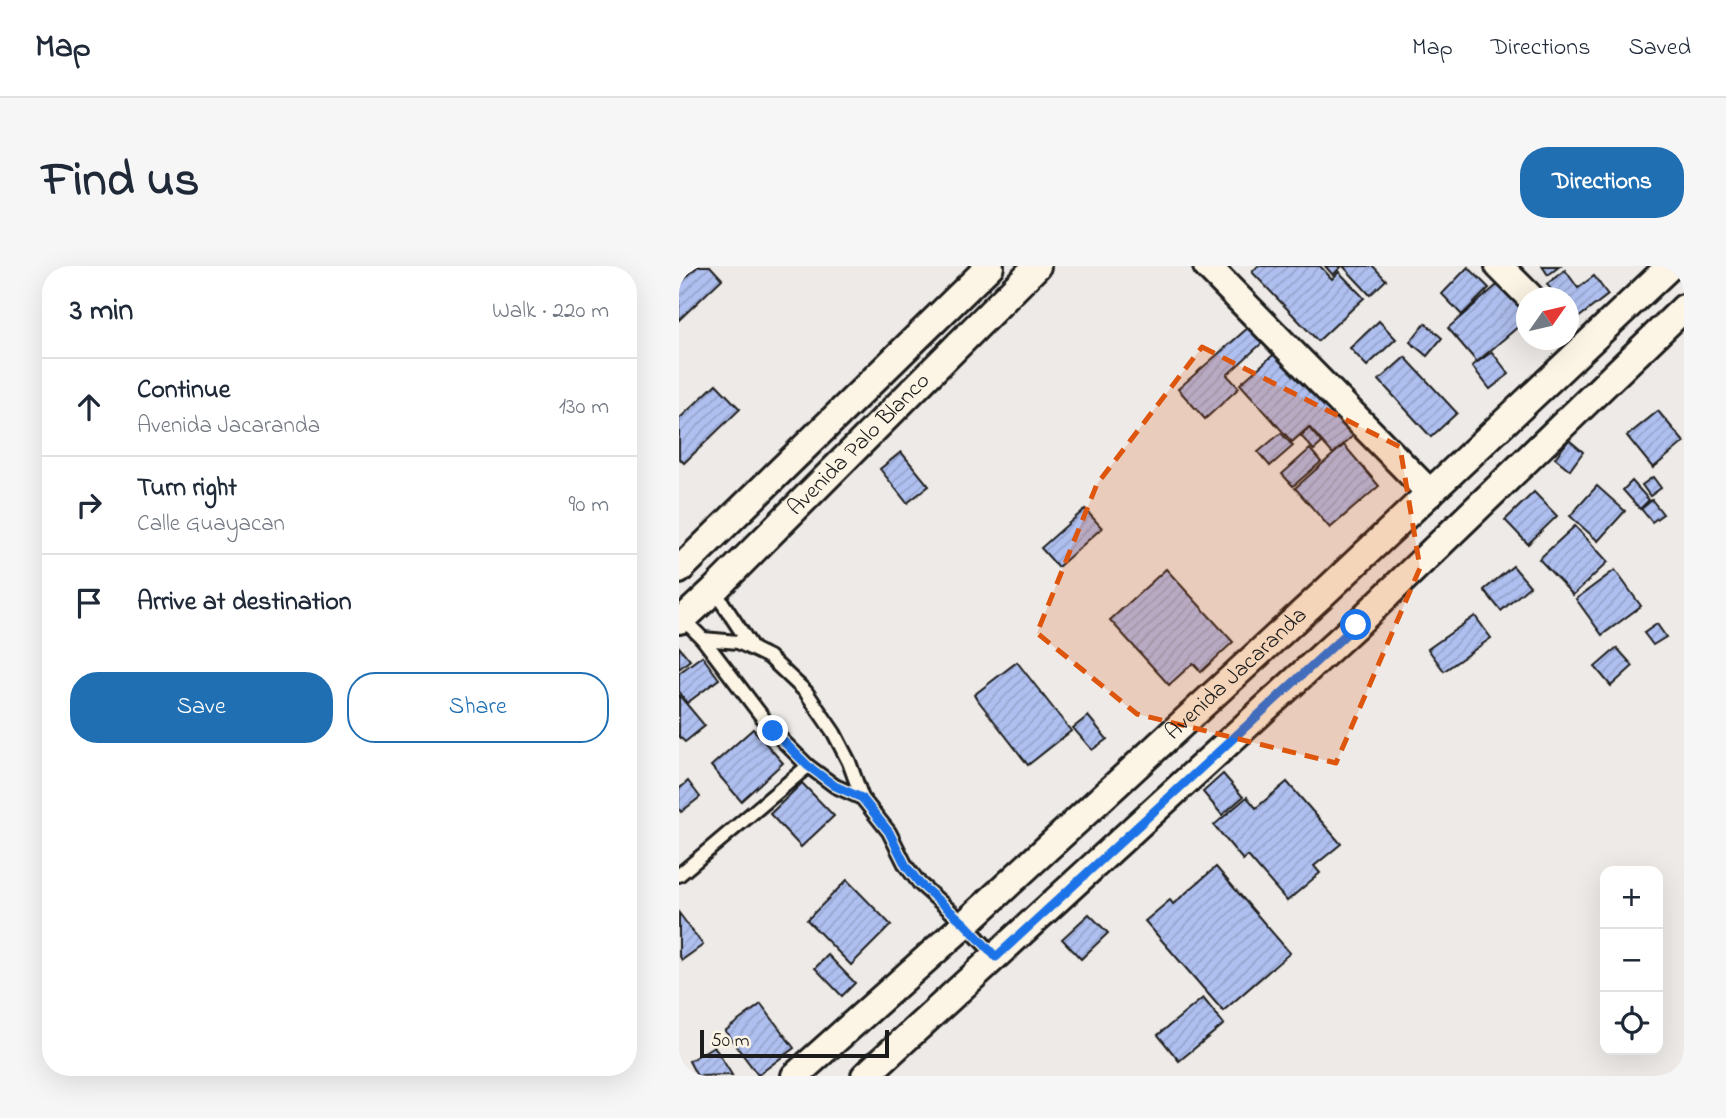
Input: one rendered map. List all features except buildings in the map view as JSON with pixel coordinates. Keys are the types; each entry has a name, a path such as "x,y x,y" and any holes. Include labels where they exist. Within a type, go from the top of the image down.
{"street":[{"name":"Avenida Palo Blanco","path":"682,563 990,266"},
{"name":"Avenida Palo Blanco","path":"680,618 715,590 1037,266"},
{"path":"1207,266 1430,493"},
{"path":"1499,266 1520,287"},
{"name":"Avenida Jacaranda","path":"1579,339 1670,266"},
{"name":"Avenida Jacaranda","path":"865,1076 1356,625 1684,308"},
{"name":"Avenida Jacaranda","path":"795,1076 965,924 1325,592 1430,493 1567,350"},
{"path":"682,563 715,590"},
{"path":"1325,592 1356,625"}],"lane":[{"path":"715,590 754,650"},
{"path":"680,618 703,639 773,731 808,766 835,786 862,798"},
{"path":"703,639 738,642 769,657 806,692 834,733 849,762 862,798 889,832 906,866 920,884 965,924 996,957"},
{"path":"679,875 808,766"}],"highlighted area":[{"path":"1202,347 1400,447 1420,568 1336,763 1137,714 1037,633 1097,484"}],"route":[{"path":"773,731 808,766 835,786 862,798 889,832 906,866 920,884 965,924 996,957 1356,625"}]}
